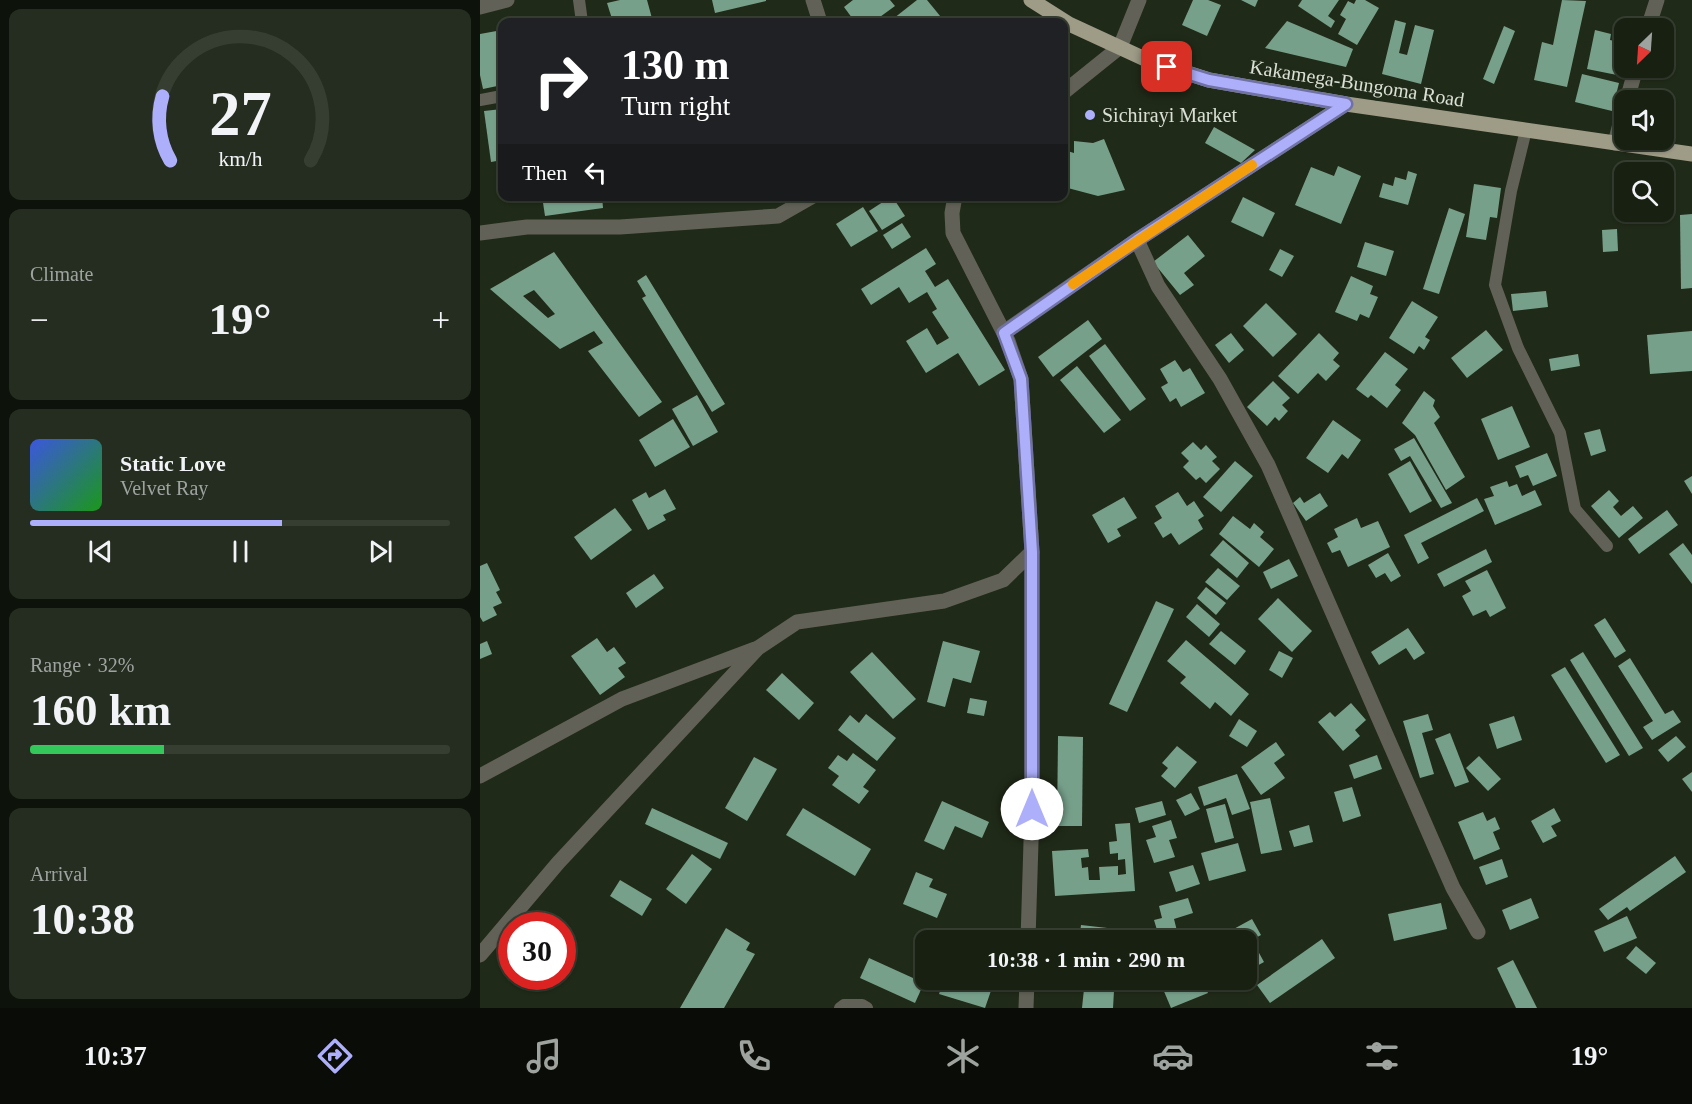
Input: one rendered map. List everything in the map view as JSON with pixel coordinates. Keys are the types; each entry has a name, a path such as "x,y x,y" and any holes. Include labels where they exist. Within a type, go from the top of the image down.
{"main road":[{"name":"Kakamega-Bungoma Road","path":"1031,0 1060,18"},
{"name":"Kakamega-Bungoma Road","path":"1068,23 1147,60 1209,80 1346,104 1614,143"},
{"name":"Kakamega-Bungoma Road","path":"1664,150 1692,154"}],"street":[{"path":"480,7 507,0"},
{"path":"813,0 819,18"},
{"path":"1068,90 1120,47 1139,0"},
{"path":"1651,18 1657,0"},
{"path":"1004,333 1137,240 1346,104"},
{"path":"480,233 527,227 620,228 778,216 804,201"},
{"path":"954,201 953,233 1004,333 1021,379 1032,552 1032,809 1028,930"},
{"path":"1137,240 1158,286 1220,379 1268,465 1453,888 1478,932"},
{"path":"480,776 622,699 758,648 797,622 944,601 1003,580 1032,552"},
{"path":"480,955 558,863 758,648"},
{"path":"1026,1008 1027,990"}],"lane":[{"path":"579,0 581,18"},
{"path":"480,100 498,97"},
{"path":"1526,130 1511,191 1495,285 1518,348 1560,433 1575,509 1607,546"},
{"path":"840,1008 844,1005 862,1005 867,1008"}],"building":[{"path":"620,0 647,0 652,18 612,18 607,3"},
{"path":"712,0 766,0 766,1 715,13"},
{"path":"853,0 890,0 895,6 878,18 852,18 844,7"},
{"path":"917,0 927,0 942,18 894,18"},
{"path":"1193,0 1208,0 1221,5 1207,36 1182,25"},
{"path":"1241,0 1258,0 1255,7"},
{"path":"1302,0 1339,0 1328,16 1335,21 1331,28 1298,6"},
{"path":"1356,0 1365,0 1379,8 1357,45 1338,34 1346,19 1340,15 1348,1 1354,4"},
{"path":"1562,0 1586,1 1567,87 1534,80 1542,42 1553,45"},
{"path":"1395,20 1406,23 1399,53 1407,55 1415,25 1434,30 1421,84 1382,74"},
{"path":"1287,21 1353,49 1346,67 1265,48"},
{"path":"1504,26 1515,31 1494,84 1483,79"},
{"path":"1595,30 1611,34 1610,40 1614,41 1614,74 1587,69"},
{"path":"498,31 498,86 483,89 480,75 480,34"},
{"path":"1582,74 1619,83 1617,90 1614,90 1612,111 1575,102"},
{"path":"498,109 498,161 491,162 484,111"},
{"path":"1214,127 1255,150 1241,163 1205,143"},
{"path":"1104,139 1125,190 1098,196 1068,188 1068,151 1074,153 1074,141 1093,143"},
{"path":"1338,166 1361,176 1341,224 1295,205 1311,167 1334,176"},
{"path":"1408,171 1417,174 1408,205 1379,197 1383,183 1393,186 1395,177 1406,180"},
{"path":"1474,184 1501,188 1497,218 1490,217 1486,240 1466,237"},
{"path":"1243,197 1275,213 1263,237 1231,222"},
{"path":"543,201 602,201 603,208 545,216"},
{"path":"884,201 895,201 905,216 882,230 869,211"},
{"path":"863,207 878,231 851,247 836,224"},
{"path":"1449,208 1465,214 1439,294 1423,289"},
{"path":"1692,214 1692,288 1681,289 1680,215"},
{"path":"902,223 911,237 892,249 883,235"},
{"path":"1617,229 1618,251 1603,252 1602,230"},
{"path":"1188,235 1205,256 1184,273 1194,285 1180,295 1153,262"},
{"path":"1365,242 1394,251 1386,276 1357,267"},
{"path":"926,248 936,264 925,271 935,287 948,279 1005,370 979,386 958,353 926,373 906,341 927,328 937,345 949,338 932,312 937,309 927,292 909,303 899,287 871,305 861,289"},
{"path":"1280,249 1294,256 1282,277 1269,270"},
{"path":"554,252 662,402 639,417 588,351 603,343 594,331 560,349 490,289","holes":["534,290 555,314 548,318 523,296"]},
{"path":"646,275 725,404 712,412 642,298 646,296 637,281"},
{"path":"1351,276 1373,286 1370,294 1378,297 1369,318 1360,314 1357,321 1335,312"},
{"path":"1546,291 1548,307 1513,311 1511,294"},
{"path":"1412,301 1438,317 1425,337 1430,340 1424,350 1419,346 1414,354 1389,338"},
{"path":"1266,303 1297,334 1273,357 1243,326"},
{"path":"1088,320 1102,339 1053,377 1038,357"},
{"path":"1486,330 1503,350 1467,378 1451,358"},
{"path":"1692,331 1692,371 1650,374 1647,335"},
{"path":"1231,333 1244,350 1229,363 1215,345"},
{"path":"1319,333 1339,353 1333,360 1340,366 1326,381 1318,373 1298,394 1278,376"},
{"path":"1105,344 1146,399 1130,411 1089,356"},
{"path":"1385,352 1408,369 1395,385 1401,390 1387,408 1371,395 1368,398 1356,389"},
{"path":"1578,354 1580,366 1551,371 1549,359"},
{"path":"1175,360 1183,372 1190,368 1205,393 1181,407 1176,398 1170,402 1161,387 1168,383 1160,369"},
{"path":"1077,366 1121,420 1104,433 1060,380"},
{"path":"1273,381 1290,398 1282,405 1288,411 1279,421 1275,417 1267,426 1247,407"},
{"path":"1424,391 1435,400 1433,406 1440,417 1434,423 1465,477 1446,490 1415,435 1402,423"},
{"path":"697,395 718,432 693,446 672,409"},
{"path":"1512,406 1530,447 1498,460 1481,419"},
{"path":"673,419 690,447 655,467 639,440"},
{"path":"1333,420 1361,440 1348,459 1342,454 1328,473 1306,458"},
{"path":"1600,429 1606,451 1591,456 1584,433"},
{"path":"1414,438 1452,503 1441,508 1410,456 1401,461 1394,449"},
{"path":"1193,442 1201,450 1206,445 1217,457 1212,461 1220,469 1206,483 1200,477 1196,480 1183,467 1189,461 1181,453"},
{"path":"1547,453 1557,476 1533,486 1528,475 1520,478 1515,466"},
{"path":"1235,461 1253,476 1221,512 1203,497"},
{"path":"1410,461 1432,501 1410,513 1388,474"},
{"path":"1692,476 1692,494 1684,481"},
{"path":"1507,481 1509,487 1517,484 1522,496 1535,490 1542,505 1495,525 1484,499 1494,496 1490,487"},
{"path":"665,489 676,509 663,515 666,520 648,530 632,500 646,492 649,498"},
{"path":"1609,490 1619,501 1613,507 1621,516 1633,506 1643,518 1619,538 1591,506"},
{"path":"1178,492 1187,506 1194,501 1204,516 1198,520 1203,529 1179,545 1171,533 1163,538 1154,523 1162,518 1155,506"},
{"path":"1320,493 1328,506 1306,521 1293,503 1300,497 1304,503"},
{"path":"1124,497 1137,518 1117,529 1121,536 1108,543 1092,515"},
{"path":"1477,498 1484,511 1421,543 1429,558 1418,564 1404,535"},
{"path":"615,508 632,530 591,560 574,537"},
{"path":"1667,510 1678,525 1639,554 1628,539"},
{"path":"1233,516 1250,529 1254,523 1264,532 1260,537 1274,549 1259,567 1219,534"},
{"path":"1357,518 1361,528 1378,521 1390,547 1348,567 1340,550 1332,553 1327,543 1338,537 1334,529"},
{"path":"1223,540 1249,563 1237,578 1210,555"},
{"path":"1683,543 1692,555 1692,584 1669,554"},
{"path":"1486,549 1492,562 1444,587 1437,574"},
{"path":"1388,553 1401,576 1391,582 1385,573 1376,578 1368,565"},
{"path":"1289,559 1298,576 1271,589 1263,572"},
{"path":"487,563 500,590 496,592 502,603 493,607 497,615 483,622 480,617 480,566"},
{"path":"1218,568 1240,586 1227,600 1205,582"},
{"path":"1487,570 1506,608 1490,617 1486,610 1473,616 1462,596 1471,591 1465,581"},
{"path":"654,574 664,588 636,608 626,593"},
{"path":"1206,587 1226,603 1216,615 1197,598"},
{"path":"1278,598 1312,631 1292,652 1258,619"},
{"path":"1156,601 1174,609 1127,712 1109,704"},
{"path":"1197,604 1220,624 1209,637 1186,617"},
{"path":"1605,618 1626,651 1615,658 1594,625"},
{"path":"1408,628 1425,653 1414,660 1406,648 1379,665 1371,652"},
{"path":"1221,631 1246,651 1235,665 1209,644"},
{"path":"597,638 607,652 614,647 626,663 618,668 625,677 600,695 571,656"},
{"path":"1186,640 1249,694 1231,716 1215,702 1210,709 1180,683 1186,677 1167,661"},
{"path":"487,641 492,654 480,659 480,644"},
{"path":"943,641 980,651 971,683 953,678 945,707 927,702"},
{"path":"1279,651 1293,658 1282,678 1269,670"},
{"path":"872,652 916,699 893,719 850,672"},
{"path":"1583,652 1643,748 1629,756 1570,660"},
{"path":"1630,658 1665,714 1673,710 1681,722 1652,740 1643,727 1653,721 1618,666"},
{"path":"1565,667 1620,755 1606,763 1551,675"},
{"path":"782,673 814,703 799,720 766,690"},
{"path":"970,698 987,701 984,716 967,713"},
{"path":"1351,703 1366,720 1355,730 1360,736 1343,751 1318,722 1330,712 1335,717"},
{"path":"866,714 896,738 877,761 838,730 850,715 859,723"},
{"path":"1428,714 1433,730 1422,733 1434,774 1420,778 1403,721"},
{"path":"1514,716 1522,740 1497,749 1489,724"},
{"path":"1239,719 1257,731 1247,747 1229,736"},
{"path":"1450,733 1469,782 1455,787 1435,739"},
{"path":"1058,736 1083,737 1082,826 1057,826"},
{"path":"1676,736 1686,747 1668,762 1658,750"},
{"path":"1276,742 1285,755 1274,763 1285,778 1261,795 1241,767"},
{"path":"1177,746 1197,762 1175,788 1161,776 1168,768 1162,763"},
{"path":"853,753 876,770 863,787 869,791 859,804 832,785 839,776 828,768 838,755 847,761"},
{"path":"1377,755 1382,769 1354,779 1349,765"},
{"path":"1479,756 1501,779 1488,791 1466,768"},
{"path":"754,757 777,769 747,821 725,808"},
{"path":"1692,772 1692,792 1682,779"},
{"path":"1237,774 1250,809 1232,815 1226,798 1204,806 1198,787"},
{"path":"1352,787 1361,816 1343,822 1334,792"},
{"path":"1191,793 1200,809 1185,816 1176,800"},
{"path":"1270,798 1282,850 1261,854 1250,802"},
{"path":"942,801 989,822 982,838 955,826 944,850 924,841"},
{"path":"1162,801 1166,815 1139,823 1135,808"},
{"path":"1225,804 1234,838 1215,843 1206,809"},
{"path":"652,808 728,843 720,859 645,824"},
{"path":"803,808 871,849 855,876 786,835"},
{"path":"1554,808 1561,821 1551,826 1557,836 1543,843 1531,821"},
{"path":"1483,812 1487,821 1495,817 1500,829 1493,832 1500,849 1474,860 1458,822"},
{"path":"1171,820 1177,838 1169,840 1175,857 1154,863 1146,840 1156,837 1152,826"},
{"path":"1130,823 1135,891 1055,896 1052,851 1088,849 1089,857 1081,858 1082,868 1088,867 1089,880 1100,880 1099,867 1118,866 1118,875 1126,874 1125,859 1118,860 1118,853 1110,854 1109,842 1117,841 1115,824"},
{"path":"1309,825 1313,842 1294,847 1289,831"},
{"path":"1238,843 1246,871 1209,881 1201,853"},
{"path":"692,854 712,869 686,904 666,889"},
{"path":"1675,856 1686,872 1630,911 1627,907 1608,920 1599,909"},
{"path":"1502,859 1508,877 1486,885 1479,867"},
{"path":"1193,865 1200,884 1176,892 1169,872"},
{"path":"916,872 933,879 929,887 947,894 937,918 903,904"},
{"path":"620,880 652,899 642,916 610,896"},
{"path":"1188,898 1193,913 1174,919 1177,930 1157,930 1154,920 1162,918 1159,906"},
{"path":"1531,898 1539,918 1510,930 1502,910"},
{"path":"1441,903 1447,929 1394,941 1388,914"},
{"path":"1627,916 1637,938 1604,952 1594,931"},
{"path":"1252,919 1261,935 1257,937 1257,930 1232,930"},
{"path":"1081,925 1125,930 1080,930"},
{"path":"726,928 750,943 746,950 755,954 724,1008 680,1008"},
{"path":"1322,939 1335,958 1270,1003 1257,985"},
{"path":"1636,946 1656,963 1646,974 1626,958"},
{"path":"1257,949 1264,962 1257,966"},
{"path":"869,958 915,979 915,990 921,990 915,1003 860,978"},
{"path":"1513,960 1537,1008 1516,1008 1497,968"},
{"path":"940,990 991,990 985,1008 939,994"},
{"path":"1084,990 1114,991 1113,1008 1082,1008"},
{"path":"1163,990 1207,990 1208,993 1171,1008"}],"slow traffic":[{"path":"1073,284 1252,165"}],"place":[{"name":"Sichirayi Market","path":"1090,115"}],"route":[{"path":"1032,809 1032,552 1021,379 1004,333 1137,240 1346,104 1209,80 1167,67"}]}
